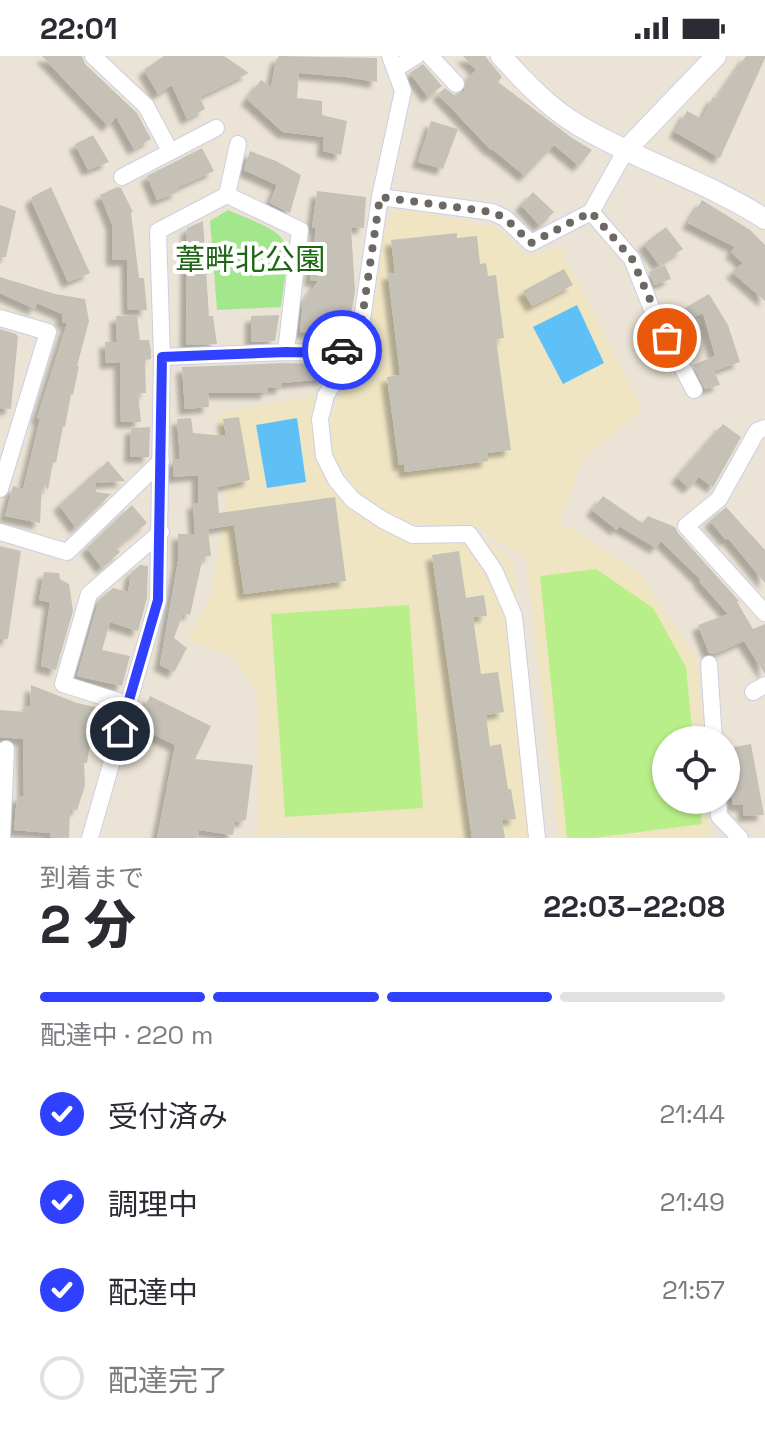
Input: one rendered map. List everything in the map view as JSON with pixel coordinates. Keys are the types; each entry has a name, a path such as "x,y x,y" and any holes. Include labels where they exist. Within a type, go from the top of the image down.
{"street":[{"path":"93,56 146,106 170,151"},
{"path":"416,56 393,62 403,91 380,197 358,346 326,395 320,419 324,456 336,480 353,500 413,535 469,534 494,570 514,616 537,838"},
{"path":"430,56 456,84"},
{"path":"501,56 533,90 577,125 688,177 765,219"},
{"path":"380,197 492,212 505,218 531,243 591,212 626,150 716,56"},
{"path":"122,177 216,128"},
{"path":"227,195 238,144"},
{"path":"227,195 300,230 286,352"},
{"path":"90,838 158,600 162,357 158,231 227,195"},
{"path":"591,212 632,259 653,312 694,390"},
{"path":"0,318 48,332 0,489"},
{"path":"162,357 329,353 358,346"},
{"path":"765,428 757,431 719,499 686,526 765,613"},
{"path":"0,532 67,552 161,461"},
{"path":"127,704 63,684 89,594 161,532"},
{"path":"709,664 713,726"},
{"path":"2,838 6,749"},
{"path":"719,814 740,838"}],"shaded area":[{"path":"397,208 497,227 527,257 560,247 642,410 582,460 560,522 640,574 698,662 702,726 652,726 652,814 708,814 710,838 559,838 526,559 482,530 417,529 358,493 332,455 330,419 347,377 368,345 386,220"},
{"path":"313,395 312,419 318,456 334,490 372,521 465,540 482,537 513,560 543,838 329,838 283,833 258,837 257,696 233,655 187,641 212,593 227,503 217,414"}],"green space":[{"name":"葦畔北公園","path":"228,210 267,227 284,242 286,265 281,307 217,310 210,221"},
{"path":"596,569 653,608 686,667 692,726 652,726 652,814 701,814 702,824 593,838 567,838 540,576"},
{"path":"409,605 423,808 285,817 271,614"}],"water":[{"path":"577,305 604,363 563,384 533,327"},
{"path":"297,418 306,482 267,488 256,425"}],"building":[{"path":"42,56 82,56 85,64 137,113 151,139 134,149 116,117 108,126"},
{"path":"164,56 224,56 249,73 200,97 205,109 187,119 172,85 158,94 144,70"},
{"path":"279,56 377,58 377,82 299,73 297,98 322,101 322,115 347,121 341,155 323,151 324,137 283,132 247,99 261,80 271,87"},
{"path":"463,56 485,56 502,77 498,82 592,150 579,166 554,145 525,176 491,150 438,94 445,88 454,95 464,91 466,80 476,70"},
{"path":"746,56 765,58 720,158 675,132 687,111 702,119 713,97 717,98"},
{"path":"423,64 442,86 428,97 410,73"},
{"path":"431,121 458,129 443,169 418,162"},
{"path":"93,135 109,162 88,170 75,144"},
{"path":"202,148 214,171 157,200 147,176"},
{"path":"250,151 301,175 290,213 270,203 277,185 244,170"},
{"path":"51,187 90,273 68,282 32,202 32,197"},
{"path":"121,188 133,212 139,278 144,278 147,310 128,310 127,260 112,260 112,224 100,195"},
{"path":"317,191 366,197 364,228 351,227 355,291 349,328 322,327 322,333 300,332 303,303 318,281 310,280"},
{"path":"533,192 554,212 540,226 521,205"},
{"path":"702,200 750,230 765,245 765,301 732,272 743,263 731,252 735,247 688,223"},
{"path":"0,205 16,211 6,257 0,257"},
{"path":"203,221 209,316 213,316 217,344 186,345 187,228"},
{"path":"666,227 683,249 659,265 644,244"},
{"path":"457,233 457,238 477,236 480,264 486,263 488,276 496,275 504,338 496,339 511,450 487,453 488,461 405,472 404,464 399,465 387,377 400,375 388,274 395,273 391,240"},
{"path":"665,265 671,279 654,285 649,272"},
{"path":"564,269 573,285 532,306 523,291"},
{"path":"0,277 55,294 85,299 89,321 48,490 42,482 40,523 5,516 13,486 23,489 40,419 37,418 67,323 62,322 62,314 37,303 35,309 0,293"},
{"path":"709,294 728,325 740,362 714,371 720,385 705,389 693,365 715,356 703,313 675,326 670,317"},
{"path":"137,315 140,340 149,340 151,351 151,359 145,360 146,393 138,393 141,422 121,422 120,362 106,363 105,342 117,342 116,316"},
{"path":"279,315 275,341 251,342 251,316"},
{"path":"0,329 18,337 11,409 0,408"},
{"path":"326,364 327,374 323,379 282,383 282,388 268,388 267,393 208,393 209,407 185,409 182,367"},
{"path":"239,417 250,480 217,487 219,513 335,497 346,581 244,594 234,525 208,529 211,556 203,557 190,615 183,613 174,638 187,648 174,672 160,665 178,561 178,534 195,534 193,503 198,503 198,475 173,477 173,459 180,459 177,419 191,418 193,433 226,436 223,419"},
{"path":"723,424 741,437 713,487 699,477 689,488 677,477"},
{"path":"150,427 149,457 130,457 131,428"},
{"path":"108,461 125,481 96,483 96,492 111,494 76,528 59,505"},
{"path":"603,496 642,523 648,516 675,527 739,601 753,629 765,624 765,674 744,641 714,654 709,653 698,625 728,614 701,580 661,541 656,548 619,526 617,530 592,510"},
{"path":"132,505 147,523 116,548 120,552 102,568 87,548"},
{"path":"726,507 765,550 765,583 710,521"},
{"path":"0,546 21,551 8,639 0,639"},
{"path":"459,551 466,598 484,595 487,616 473,617 481,674 498,672 504,712 486,715 490,746 501,744 516,819 502,820 505,838 472,838 432,555"},
{"path":"140,565 148,566 147,598 138,631 110,622 102,650 130,656 122,686 77,676 99,600 113,588 128,592 131,573"},
{"path":"44,572 59,573 60,579 69,584 73,611 56,670 41,666 50,602 39,600"},
{"path":"31,685 77,703 112,711 107,737 92,732 87,763 84,763 85,786 77,810 70,809 69,838 14,830 17,796 24,796 23,739 0,737 0,710 25,712 26,706 30,706"},
{"path":"150,696 211,726 195,759 253,765 246,820 235,822 233,835 199,830 197,838 157,838 175,745 136,726"},
{"path":"751,744 764,815 744,816 743,805 740,805 740,746"}],"way so far":[{"path":"342,350 358,346 380,197 492,212 505,218 531,243 591,212 632,259 667,338"}],"route":[{"path":"120,731 158,600 162,357 329,353 342,350"}]}
